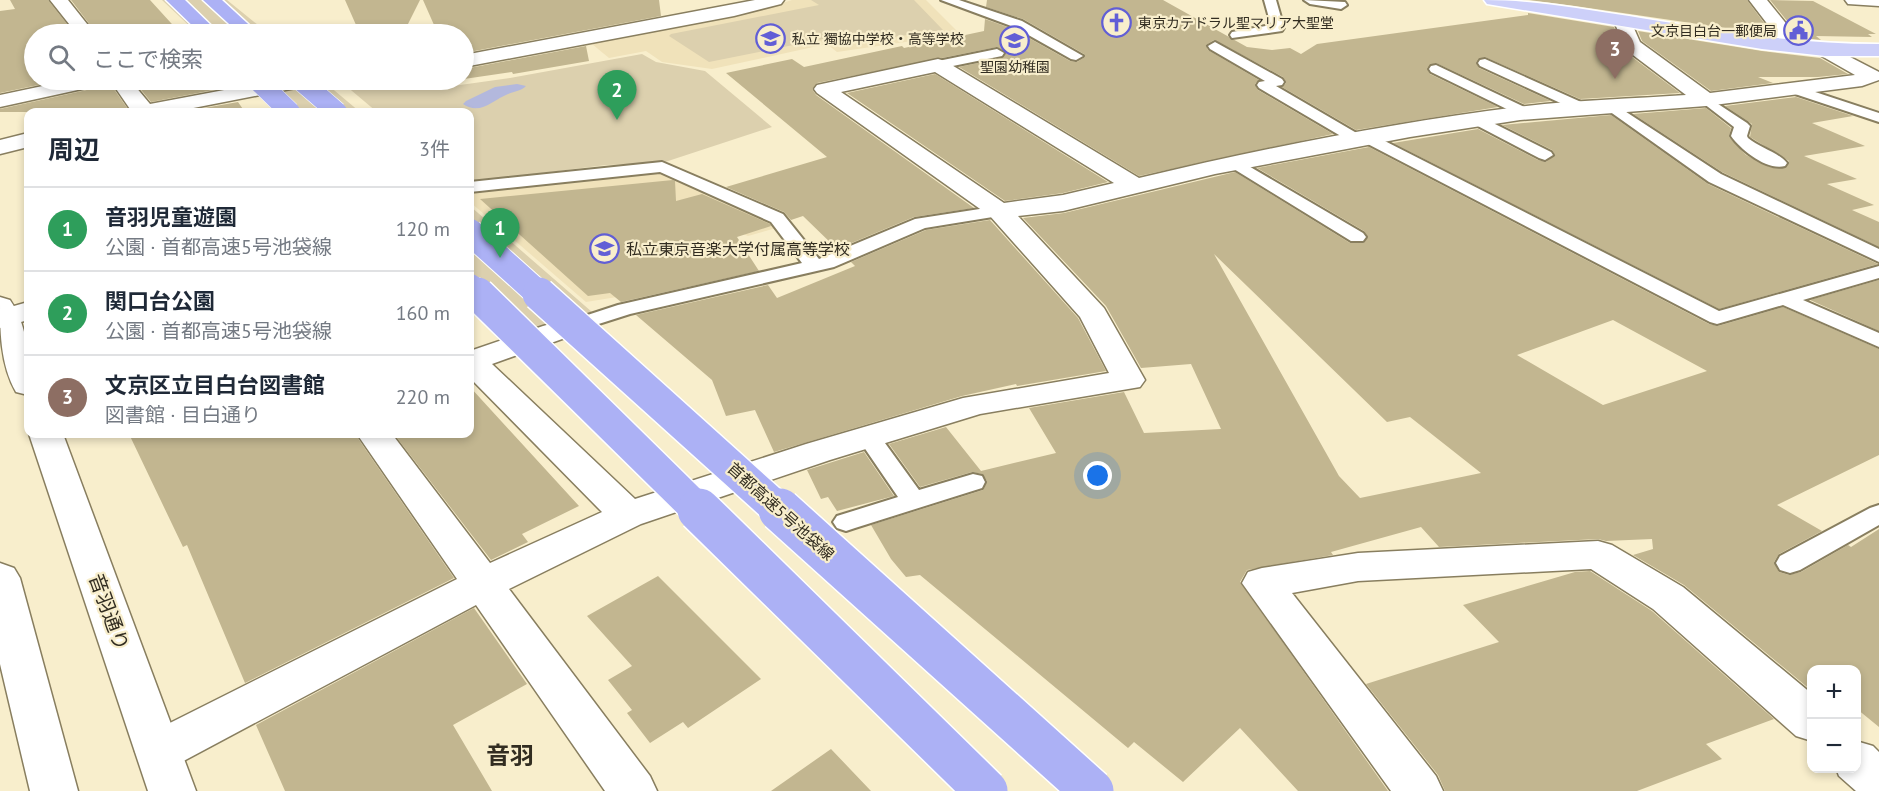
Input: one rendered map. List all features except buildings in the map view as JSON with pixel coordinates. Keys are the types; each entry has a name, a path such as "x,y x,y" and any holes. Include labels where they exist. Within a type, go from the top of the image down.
{"highway":[{"path":"175,0 200,24"},
{"path":"212,0 239,24"},
{"path":"267,90 286,108"},
{"path":"312,90 332,108"},
{"name":"首都高速5号池袋線","path":"474,236 1092,791"},
{"path":"474,291 986,791"}],"main road":[{"path":"1493,0 1540,4 1623,21 1795,47 1825,50 1879,50"}],"street":[{"path":"60,0 78,24"},
{"path":"474,59 742,3 775,0"},
{"path":"1758,0 1795,47"},
{"path":"1854,0 1879,1"},
{"path":"1623,21 1632,45 1706,100"},
{"path":"1825,50 1876,77"},
{"path":"159,751 482,585 628,515 975,405 1129,380 1093,314 999,211 824,89 938,65 1134,186"},
{"path":"999,211 1063,203 1235,163 1361,138 1477,120 1526,113 1706,100 1797,90 1876,77"},
{"path":"0,101 51,90"},
{"path":"128,90 141,108"},
{"path":"164,108 255,90"},
{"path":"0,147 24,141"},
{"path":"8,313 24,371"},
{"path":"474,360 554,332"},
{"path":"474,365 628,515"},
{"name":"音羽通り","path":"47,438 172,791"},
{"path":"377,438 633,791"},
{"path":"1419,791 1262,583 1358,567 1598,555 1668,598 1809,719"},
{"path":"0,578 54,791"},
{"path":"1861,765 1879,781"}],"lane":[{"path":"947,0 1018,24 1076,56"},
{"path":"1236,35 1278,28 1270,0"},
{"path":"1310,0 1341,5"},
{"path":"1215,46 1277,82 1264,85 1361,138 1717,318 1879,272"},
{"path":"938,65 997,53"},
{"path":"1485,63 1585,110"},
{"path":"1436,69 1526,113"},
{"path":"1797,90 1879,118"},
{"path":"1706,100 1742,126 1739,136 1744,143 1779,163"},
{"path":"1614,108 1715,178 1879,256"},
{"path":"1477,120 1545,155"},
{"path":"1235,163 1358,237"},
{"path":"474,187 662,167 777,218 814,266"},
{"path":"554,332 625,309 814,266 921,223 999,211"},
{"path":"1785,299 1879,341"},
{"path":"869,437 914,501"},
{"path":"846,522 973,482"},
{"path":"1790,562 1879,514"}],"shaded area":[{"path":"162,0 227,0 257,24 187,24"},
{"name":"私立 獨協中学校・高等学校","path":"792,0 926,0 960,34 837,52 827,44 712,69 662,62 646,51 609,58 592,44 770,7"},
{"name":"私立 獨協中学校・高等学校","path":"811,0 914,0 943,30 850,43 838,36 709,62 669,36 819,5"},
{"path":"642,54 656,62 705,71 772,127 662,163 606,165 474,182 474,108 372,108 351,90 474,90 474,83"},
{"path":"274,90 334,90 355,108 273,108 259,93"},
{"name":"私立東京音楽大学付属高等学校","path":"649,173 669,175 768,220 776,228 748,236 738,232 654,291 586,302 474,205 474,190"},
{"path":"474,209 592,312 503,344 474,314"}],"water":[{"path":"517,84 526,86 481,108 463,104 495,87"}],"place":[{"name":"東京カテドラル聖マリア大聖堂","path":"1117,23"},
{"name":"文京目白台一郵便局","path":"1798,31"},
{"name":"私立 獨協中学校・高等学校","path":"771,39"},
{"name":"聖園幼稚園","path":"1015,40"},
{"name":"文京区立目白台図書館","path":"1615,79"},
{"name":"関口台公園","path":"617,120"},
{"name":"私立東京音楽大学付属高等学校","path":"605,249"},
{"name":"音羽児童遊園","path":"500,258"}],"district":[{"name":"音羽","path":"510,755"}]}
